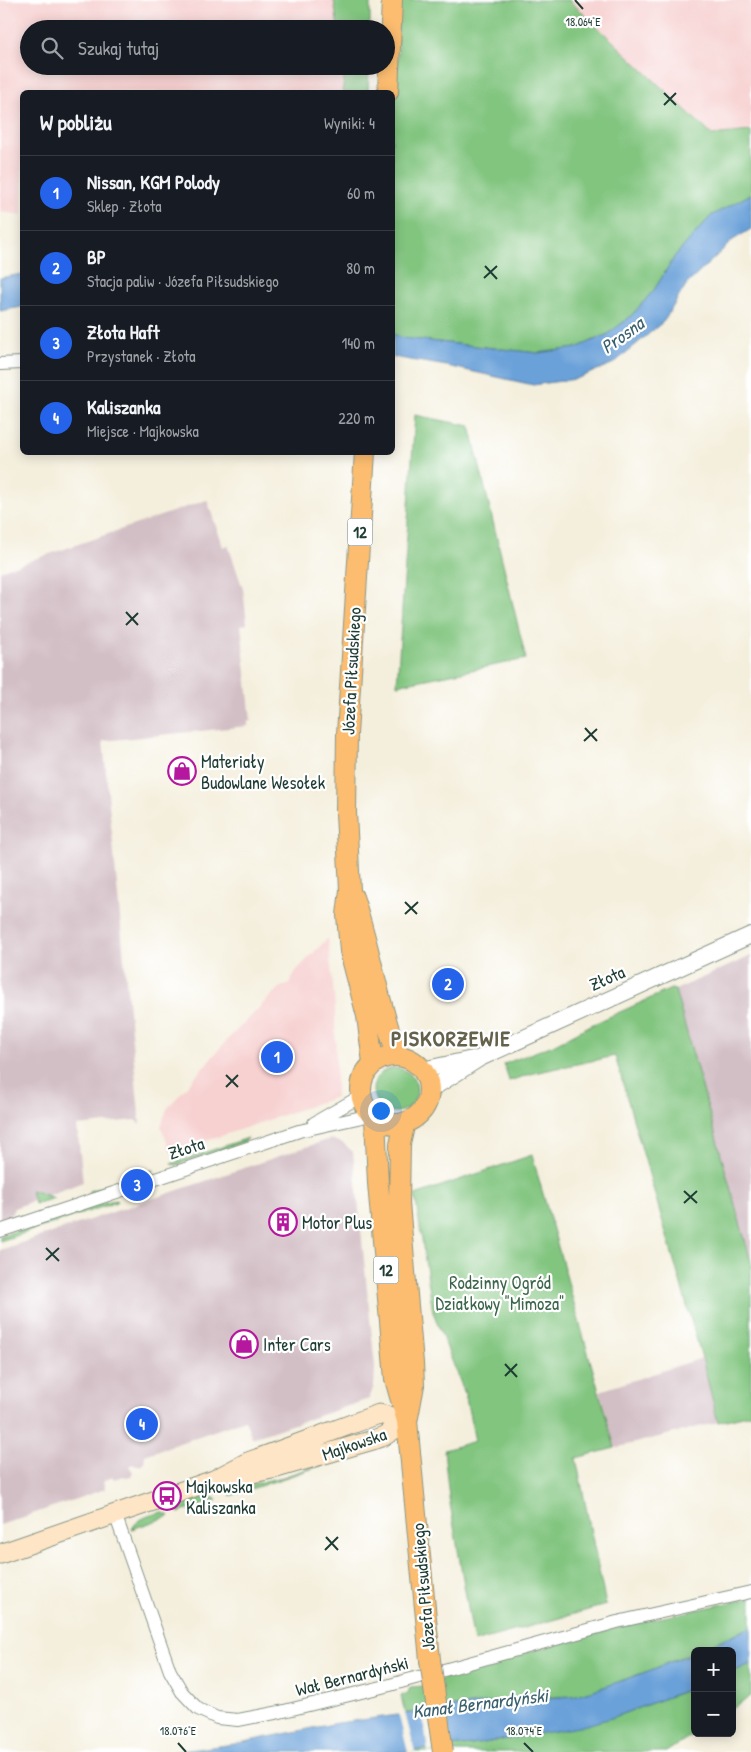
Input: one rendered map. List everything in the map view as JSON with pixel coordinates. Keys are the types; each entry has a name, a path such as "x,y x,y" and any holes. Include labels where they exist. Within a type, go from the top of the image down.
{"main road":[{"path":"391,20 392,0"},
{"path":"388,90 389,75"},
{"name":"Józefa Piłsudskiego","path":"365,455 347,734 346,813 350,890 347,915 350,951 367,1016 373,1063"},
{"name":"Józefa Piłsudskiego","path":"350,890 363,926 389,1030 398,1056"},
{"path":"361,1096 364,1075 373,1063 385,1057 398,1056 412,1060 422,1070 428,1084 428,1091 425,1105 417,1116 404,1122 389,1123 373,1116"},
{"name":"12","path":"361,1096 363,1103 373,1116"},
{"name":"Józefa Piłsudskiego","path":"373,1116 396,1379 407,1421 430,1660 443,1752"},
{"name":"Józefa Piłsudskiego","path":"404,1122 400,1144 398,1189 414,1385 407,1421"},
{"name":"Majkowska","path":"0,1554 214,1480 248,1462 379,1414 407,1421"}],"street":[{"path":"0,364 20,363"},
{"name":"Złota","path":"428,1091 480,1058 751,935"},
{"name":"Złota","path":"422,1070 480,1058"},
{"name":"Złota","path":"299,1131 361,1096"},
{"name":"Złota","path":"0,1231 299,1131 373,1116"},
{"name":"Wał Bernardyński","path":"115,1514 170,1671 182,1692 198,1709 216,1718 238,1720 280,1712 405,1681 580,1632 751,1592"}],"shaded area":[{"path":"0,0 334,0 337,20 20,20 20,75 343,75 344,81 342,90 20,90 20,215 0,212"},
{"path":"569,0 751,0 751,145 712,135"},
{"path":"207,500 223,547 228,545 243,589 247,624 241,625 251,721 248,721 248,726 103,741 140,1124 135,1120 77,1126 83,1182 14,1208 11,1215 0,1219 0,571"},
{"path":"328,938 335,1006 336,1097 171,1153 161,1126 167,1109 228,1039 280,987 288,985 296,971"},
{"path":"751,956 751,1262 675,990"},
{"path":"330,1139 343,1143 353,1152 375,1367 374,1386 369,1399 252,1438 245,1420 145,1455 142,1465 132,1464 129,1466 133,1472 131,1477 123,1476 114,1479 113,1477 103,1481 105,1489 0,1525 0,1250"},
{"path":"702,1358 718,1422 615,1448 600,1391"}],"green space":[{"path":"334,0 370,0 370,20 337,20"},
{"path":"398,0 569,0 712,135 751,131 751,194 711,216 675,256 654,290 630,317 608,334 576,348 538,353 403,338 395,335 395,97 398,49"},
{"path":"343,75 369,75 368,90 342,90"},
{"path":"415,415 470,426 526,659 397,685"},
{"path":"671,989 675,990 751,1262 751,1414 718,1422 702,1358 615,1056 534,1073 509,1081 504,1064 553,1045 591,1025"},
{"path":"395,1068 407,1072 413,1078 417,1090 413,1102 407,1108 395,1112 383,1108 377,1102 373,1090 377,1078 383,1072"},
{"path":"248,1138 245,1142 177,1165 171,1164"},
{"name":"Rodzinny Ogród Działkowy \"Mimoza\"","path":"532,1155 615,1448 576,1458 606,1605 474,1642 449,1498 444,1450 475,1441 465,1394 433,1312 415,1195"},
{"path":"153,1170 152,1173 89,1194 89,1191"},
{"path":"30,1190 32,1190 54,1198 35,1204"},
{"path":"117,1200 117,1202 0,1241 0,1236 104,1202"},
{"path":"360,1451 359,1453 230,1496 234,1488 283,1477"},
{"path":"211,1496 217,1500 178,1513 187,1503"},
{"path":"162,1512 170,1516 132,1529 137,1522"},
{"path":"751,1598 751,1627 704,1647 691,1647 691,1653 607,1686 573,1696 528,1698 405,1713 401,1696 408,1693 410,1687 424,1686 467,1668 636,1623"},
{"path":"751,1664 751,1696 736,1706 736,1692 736,1670"},
{"path":"691,1688 691,1736 666,1752 398,1752 471,1745 611,1718"}],"water":[{"name":"Prosna","path":"751,194 751,229 733,240 686,285 664,321 614,363 576,379 533,385 447,366 395,357 395,335 403,338 538,353 576,348 608,334 630,317 654,290 675,256 711,216"},
{"path":"20,274 20,307 0,311 0,278"},
{"path":"751,1627 751,1664 736,1670 736,1647 706,1647"},
{"path":"691,1654 691,1688 611,1718 579,1727 471,1745 398,1752 173,1752 234,1744 338,1723 495,1702 573,1696 651,1670"}],"pier":[{"path":"445,1705 451,1749 428,1752 422,1709"},
{"path":"405,1711 415,1752 408,1752 398,1712"}],"place":[{"name":"Materiały Budowlane Wesołek","path":"182,771"},
{"name":"BP","path":"448,984"},
{"name":"Nissan, KGM Polody","path":"277,1057"},
{"name":"Złota Haft","path":"137,1185"},
{"name":"Motor Plus","path":"283,1222"},
{"name":"Inter Cars","path":"244,1344"},
{"name":"Kaliszanka","path":"142,1424"},
{"name":"Majkowska Kaliszanka","path":"167,1496"}],"district":[{"name":"PISKORZEWIE","path":"451,1038"}],"water label":[{"name":"Kanał Bernardyński","path":"480,1703"}]}
